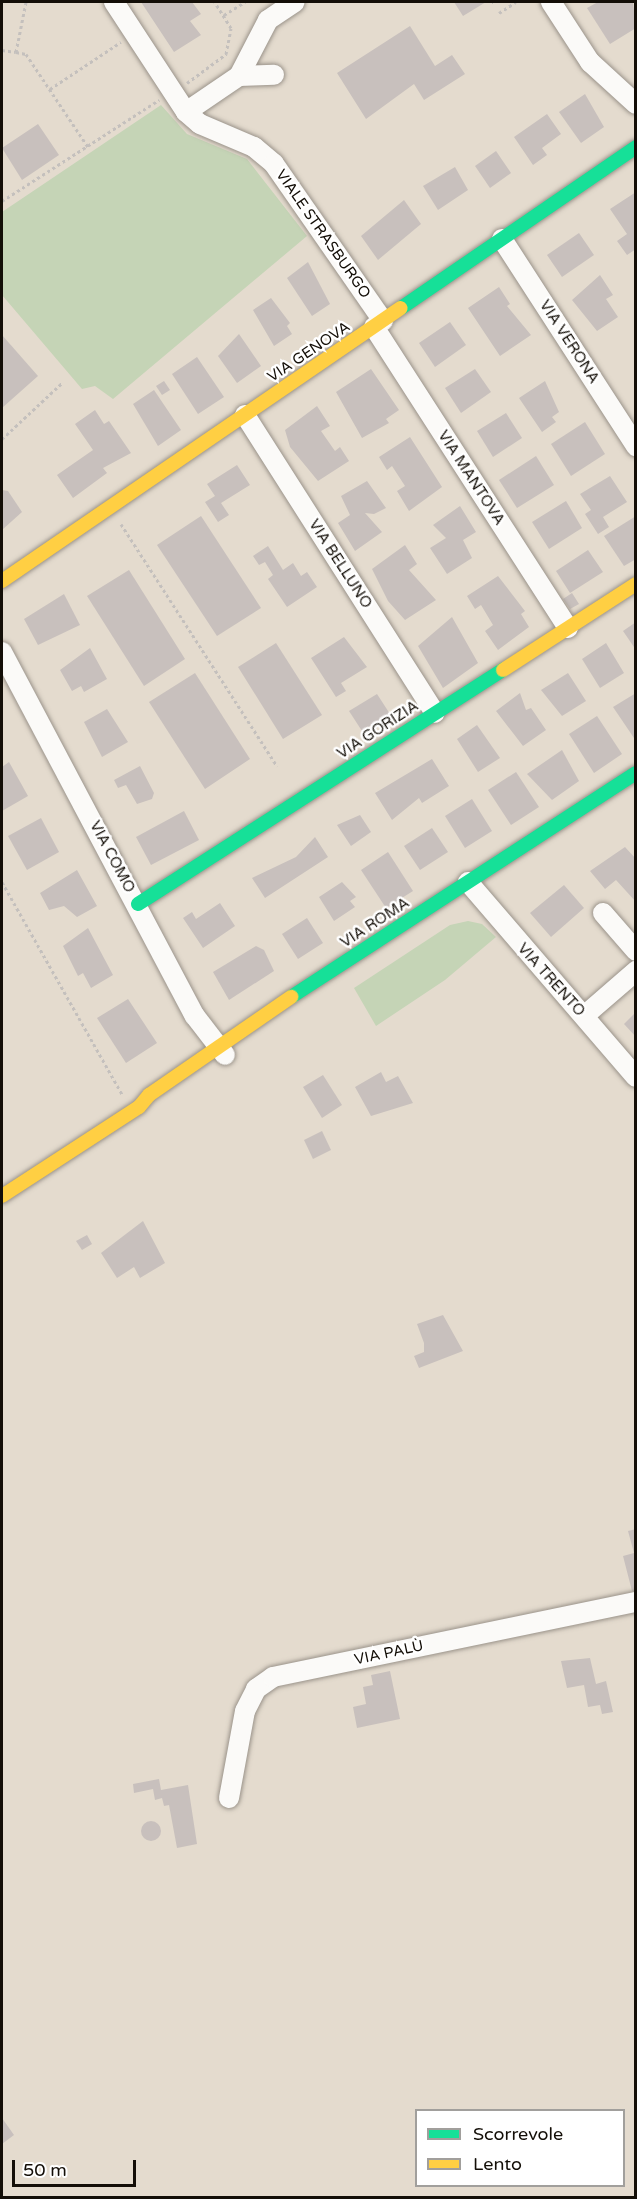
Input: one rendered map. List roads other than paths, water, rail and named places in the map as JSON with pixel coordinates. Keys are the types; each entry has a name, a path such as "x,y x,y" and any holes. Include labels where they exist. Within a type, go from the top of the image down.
{"street":[{"name":"VIALE STRASBURGO","path":"114,2 186,112 200,124 254,147 273,164 379,324"},
{"path":"186,112 239,76 268,20 295,2"},
{"path":"551,2 590,62 636,104"},
{"path":"239,76 274,75"},
{"name":"VIA GENOVA","path":"2,581 635,148"},
{"name":"VIA VERONA","path":"502,239 636,446"},
{"name":"VIA MANTOVA","path":"379,324 568,628"},
{"name":"VIA BELLUNO","path":"245,415 435,713"},
{"name":"VIA GORIZIA","path":"138,904 636,584"},
{"name":"VIA COMO","path":"2,652 138,904 222,1053"},
{"name":"VIA ROMA","path":"2,1196 470,894 636,773"},
{"name":"VIA ROMA","path":"470,894 495,885"},
{"name":"VIA TRENTO","path":"470,894 584,1016 636,1077"},
{"path":"603,913 636,951"},
{"name":"VIA ROMA","path":"222,1053 380,958"},
{"path":"584,1016 636,971"},
{"name":"VIA PALÙ","path":"229,1798 245,1710 256,1689 273,1677 636,1602"}]}
